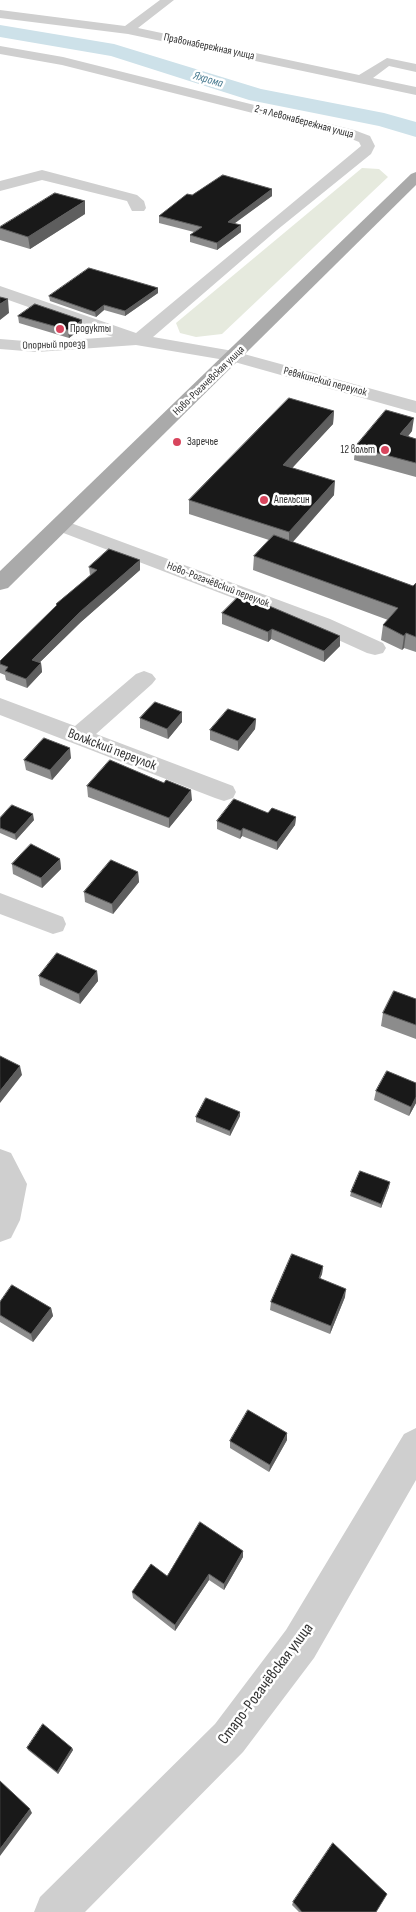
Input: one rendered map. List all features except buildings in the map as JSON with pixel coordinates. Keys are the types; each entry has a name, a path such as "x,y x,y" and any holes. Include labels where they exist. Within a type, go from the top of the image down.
{"main road":[{"name":"Ново-Рогачевская улица","path":"0,583 413,179"}],"street":[{"path":"128,30 168,0"},
{"name":"Правонабережная улица","path":"0,14 128,30 416,91"},
{"name":"2-я Левонабережная улица","path":"0,50 63,61 339,130 365,139 368,146 366,151 270,227 139,340"},
{"path":"362,79 387,62 416,68"},
{"path":"0,186 33,176 48,176 132,198 136,201 138,208"},
{"path":"0,292 139,340"},
{"name":"Опорный проезд","path":"0,344 36,347 139,340"},
{"name":"Ревякинский переулок","path":"139,340 234,356 416,407"},
{"path":"367,415 382,397"},
{"name":"Ново-Рогачёвский переулок","path":"60,525 322,624 375,648"},
{"path":"76,737 144,679"},
{"name":"Волжский переулок","path":"0,706 76,737 224,792"},
{"path":"0,903 53,924"},
{"path":"0,1162 11,1184 4,1220 0,1228"},
{"name":"Старо-Рогачёвская улица","path":"55,1912 230,1738 300,1644 416,1446"}],"shaded area":[{"path":"362,168 379,169 388,177 222,334 196,337 180,333 176,323"}],"waterway":[{"name":"Яхрома","path":"0,31 114,50 257,95 384,120 416,130"}],"place":[{"name":"Продукты","path":"60,329"},
{"name":"Заречье","path":"177,442"},
{"name":"12 вольт","path":"385,450"},
{"name":"Апельсин","path":"264,500"}]}
